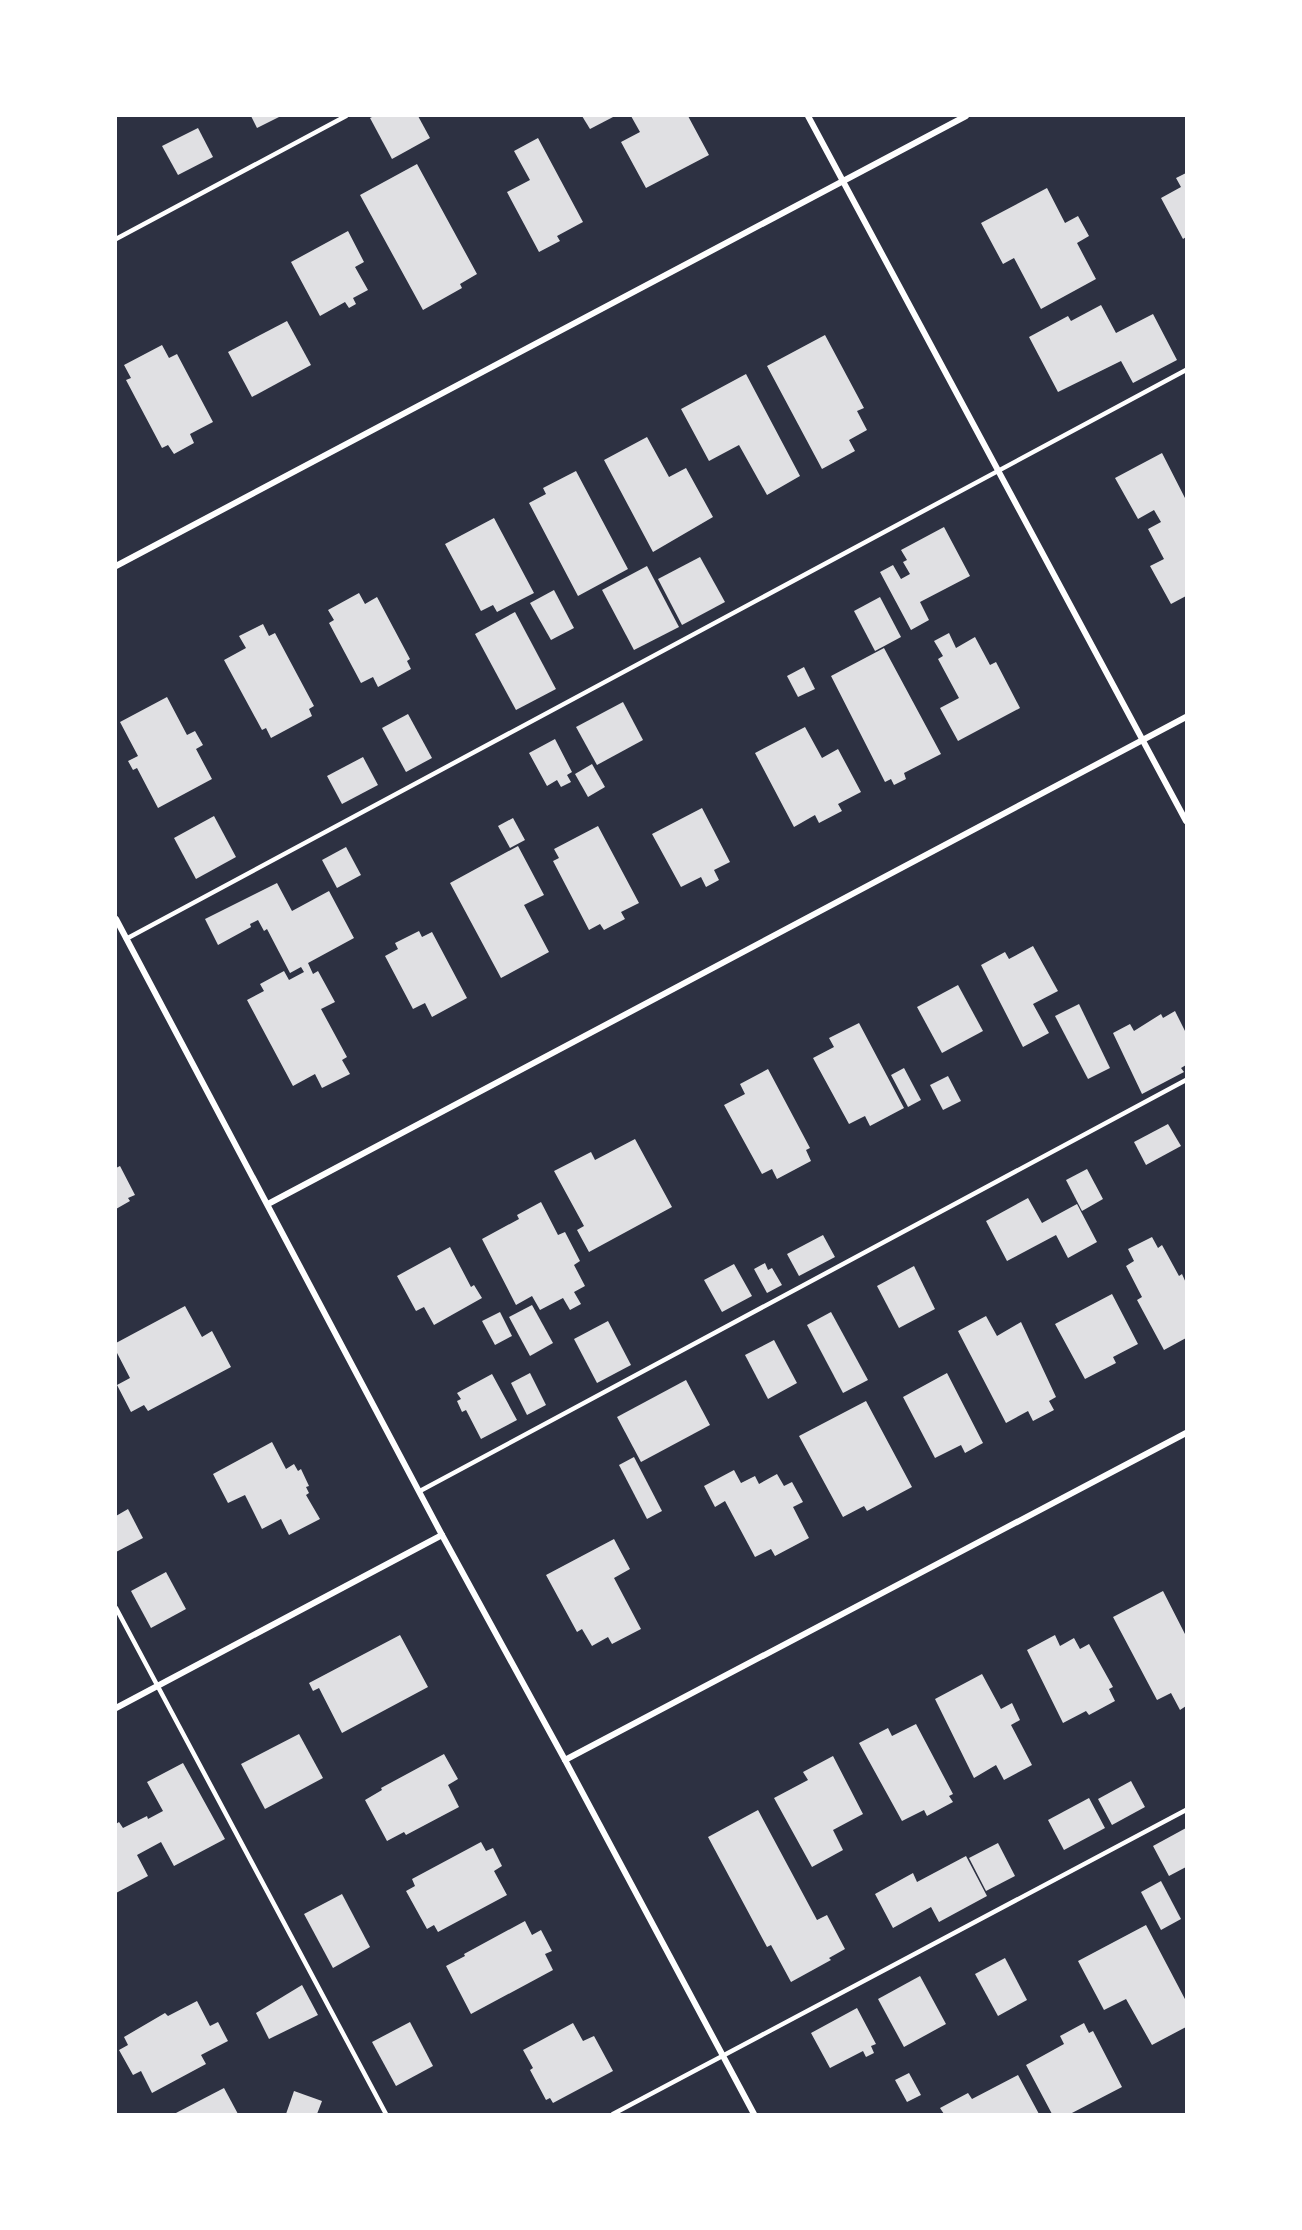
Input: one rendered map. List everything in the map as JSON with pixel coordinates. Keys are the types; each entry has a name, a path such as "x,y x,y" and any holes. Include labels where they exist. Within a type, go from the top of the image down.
{"street":[{"path":"808,116 1186,821"},
{"path":"116,566 966,116"},
{"path":"268,1204 1186,717"},
{"path":"116,919 442,1535 754,2115"},
{"path":"565,1760 1186,1433"},
{"path":"116,1708 442,1535"}],"lane":[{"path":"116,239 345,116"},
{"path":"126,939 1186,370"},
{"path":"420,1491 1186,1080"},
{"path":"116,1608 386,2115"},
{"path":"613,2115 1186,1810"}],"building":[{"path":"251,116 281,116 257,128"},
{"path":"374,116 418,116 430,138 392,159 370,118"},
{"path":"582,116 615,116 590,129"},
{"path":"631,116 688,116 709,155 646,188 621,142 640,132"},
{"path":"198,128 213,157 178,175 162,146"},
{"path":"538,138 583,222 557,236 560,241 539,252 507,192 530,180 514,151"},
{"path":"417,164 477,274 460,284 462,288 423,310 360,195"},
{"path":"1186,173 1186,237 1183,239 1161,198 1181,187 1176,178"},
{"path":"1047,188 1065,223 1078,216 1089,236 1077,243 1096,279 1041,309 1014,258 1003,264 981,223"},
{"path":"348,231 364,262 355,267 368,290 353,298 356,304 349,308 345,302 320,316 291,262"},
{"path":"1101,305 1116,333 1153,314 1177,360 1133,383 1121,361 1058,392 1029,337 1068,316 1071,321"},
{"path":"287,321 311,365 252,397 228,352"},
{"path":"825,335 864,408 857,411 867,430 849,440 855,451 822,469 767,366"},
{"path":"162,345 169,358 177,354 213,422 190,434 194,443 174,454 168,445 162,448 126,380 131,378 124,365"},
{"path":"746,374 800,476 767,495 739,445 709,461 681,409"},
{"path":"647,437 669,477 686,468 713,517 653,552 604,460"},
{"path":"1162,453 1186,500 1186,596 1171,604 1150,566 1164,559 1148,529 1161,522 1154,510 1138,519 1115,478"},
{"path":"576,471 628,569 578,596 529,503 546,494 543,488"},
{"path":"494,518 534,593 497,612 493,605 481,611 445,544"},
{"path":"944,527 970,576 920,602 929,620 911,630 880,572 893,565 901,579 910,574 903,562 907,560 901,550"},
{"path":"700,557 725,602 682,625 658,579"},
{"path":"647,566 679,627 634,650 602,590"},
{"path":"554,590 574,628 551,640 530,603"},
{"path":"359,593 365,604 377,597 410,659 407,661 411,669 378,687 373,677 361,683 329,623 334,620 328,610"},
{"path":"880,597 901,637 875,651 854,611"},
{"path":"515,612 556,689 516,710 475,634"},
{"path":"263,624 269,636 275,633 314,706 309,709 312,716 271,738 266,728 262,730 224,660 246,648 239,636"},
{"path":"949,633 956,648 975,637 990,665 996,662 1020,708 958,741 940,708 959,698 938,659 943,656 934,641"},
{"path":"884,648 941,754 904,773 906,779 894,785 891,779 885,782 831,676"},
{"path":"804,667 815,689 798,697 787,676"},
{"path":"167,697 187,735 195,731 203,745 196,749 212,779 158,808 137,768 133,770 128,761 138,756 120,722"},
{"path":"623,702 643,740 597,765 576,727"},
{"path":"408,714 432,758 406,772 382,728"},
{"path":"805,727 822,758 838,749 861,792 838,804 842,811 819,823 815,815 794,827 755,753"},
{"path":"555,739 572,772 567,775 571,782 561,787 557,780 547,786 529,753"},
{"path":"363,757 378,785 342,804 327,776"},
{"path":"592,764 605,787 588,797 575,774"},
{"path":"702,808 730,862 714,870 719,880 706,887 701,877 681,887 652,834"},
{"path":"214,816 236,857 196,879 174,838"},
{"path":"513,818 525,840 510,848 498,826"},
{"path":"598,826 639,903 621,912 625,919 604,930 600,924 589,930 553,861 559,858 554,849"},
{"path":"518,846 544,895 524,905 549,952 501,978 450,883"},
{"path":"346,847 361,875 337,888 322,860"},
{"path":"277,883 292,911 329,891 354,938 308,963 313,974 318,971 335,1002 321,1009 347,1057 342,1060 350,1074 322,1088 315,1074 293,1086 247,1000 264,991 260,984 284,971 289,980 304,972 301,967 290,973 267,929 264,931 258,920 250,924 251,927 218,945 205,919"},
{"path":"419,931 422,937 432,932 467,998 432,1017 425,1003 413,1009 385,956 398,949 395,943"},
{"path":"1033,946 1058,991 1033,1004 1049,1033 1023,1047 981,965 1005,952 1009,959"},
{"path":"958,985 983,1031 942,1053 917,1007"},
{"path":"1079,1004 1110,1068 1088,1079 1055,1016"},
{"path":"1175,1011 1186,1033 1186,1065 1181,1068 1184,1072 1142,1094 1113,1033 1130,1024 1134,1031 1161,1014 1163,1018"},
{"path":"859,1023 904,1108 870,1126 865,1116 849,1124 813,1058 834,1047 829,1038"},
{"path":"904,1068 921,1100 908,1107 891,1075"},
{"path":"768,1069 810,1148 806,1150 811,1161 777,1179 772,1169 762,1174 724,1105 745,1094 740,1084"},
{"path":"948,1076 961,1101 943,1110 930,1085"},
{"path":"1168,1124 1181,1146 1146,1165 1134,1142"},
{"path":"635,1139 672,1207 589,1252 577,1230 584,1226 554,1171 591,1152 595,1160"},
{"path":"120,1166 135,1195 128,1198 130,1201 116,1209 116,1168"},
{"path":"1087,1169 1103,1199 1082,1211 1066,1180"},
{"path":"1028,1198 1042,1223 1077,1204 1097,1242 1068,1258 1056,1235 1007,1261 986,1221"},
{"path":"541,1202 558,1235 565,1232 580,1261 574,1265 585,1286 574,1292 581,1304 570,1310 563,1298 540,1310 532,1296 516,1305 482,1239 519,1219 517,1215"},
{"path":"823,1235 835,1257 799,1276 787,1254"},
{"path":"1152,1237 1158,1248 1162,1245 1179,1276 1182,1274 1186,1283 1186,1338 1164,1350 1137,1300 1142,1297 1126,1266 1134,1261 1128,1249"},
{"path":"450,1247 471,1287 474,1285 482,1298 434,1325 424,1307 416,1311 397,1276"},
{"path":"765,1263 768,1270 772,1268 782,1285 767,1293 754,1269"},
{"path":"734,1264 752,1296 722,1312 704,1280"},
{"path":"914,1266 935,1309 899,1328 877,1286"},
{"path":"1112,1294 1138,1344 1113,1357 1116,1363 1085,1379 1055,1324"},
{"path":"532,1305 553,1343 530,1356 509,1317"},
{"path":"185,1306 202,1337 212,1331 231,1367 148,1411 144,1405 131,1412 117,1385 130,1378 116,1351 116,1343"},
{"path":"500,1312 512,1336 495,1345 482,1321"},
{"path":"831,1312 868,1380 843,1393 807,1325"},
{"path":"986,1316 997,1336 1021,1322 1056,1397 1049,1401 1054,1410 1033,1421 1028,1411 1006,1423 958,1331"},
{"path":"608,1321 631,1365 597,1383 574,1339"},
{"path":"774,1340 797,1383 768,1399 745,1355"},
{"path":"530,1373 546,1405 527,1415 511,1383"},
{"path":"947,1373 983,1443 965,1453 961,1445 935,1458 903,1397"},
{"path":"492,1374 517,1420 481,1439 466,1410 462,1412 457,1401 461,1399 457,1393"},
{"path":"686,1380 710,1425 641,1462 617,1417"},
{"path":"866,1401 912,1487 867,1511 864,1506 843,1517 799,1436"},
{"path":"272,1442 286,1469 294,1464 298,1471 301,1469 309,1486 306,1487 309,1493 306,1495 320,1519 289,1535 281,1519 262,1529 245,1495 228,1503 213,1474"},
{"path":"634,1457 662,1511 647,1519 619,1465"},
{"path":"734,1470 741,1483 755,1476 759,1484 777,1474 784,1486 792,1482 803,1502 793,1507 809,1538 775,1556 771,1549 755,1557 725,1501 715,1507 704,1486"},
{"path":"128,1509 143,1538 116,1552 116,1516"},
{"path":"614,1539 630,1569 614,1578 641,1629 612,1644 608,1637 592,1646 582,1629 577,1632 546,1575"},
{"path":"166,1572 186,1609 151,1628 131,1591"},
{"path":"1163,1591 1186,1636 1186,1706 1180,1710 1171,1693 1157,1700 1113,1617"},
{"path":"400,1635 428,1687 342,1733 319,1688 313,1691 309,1683"},
{"path":"1055,1635 1060,1646 1074,1638 1080,1649 1089,1644 1113,1687 1109,1689 1115,1701 1089,1715 1086,1711 1063,1723 1027,1650"},
{"path":"982,1674 1001,1709 1012,1703 1020,1720 1011,1725 1032,1765 1004,1780 996,1765 974,1778 935,1699"},
{"path":"916,1724 953,1794 949,1796 953,1802 927,1816 924,1810 902,1821 859,1743 888,1728 892,1736"},
{"path":"299,1734 323,1778 265,1809 241,1764"},
{"path":"444,1754 458,1779 448,1785 459,1807 406,1835 404,1832 387,1841 365,1800 382,1790 381,1788"},
{"path":"833,1756 863,1814 833,1830 843,1850 812,1867 774,1798 808,1780 803,1772"},
{"path":"183,1763 225,1839 174,1866 161,1842 137,1855 148,1876 116,1893 116,1824 119,1822 123,1828 163,1811 147,1782"},
{"path":"1131,1781 1145,1807 1112,1825 1098,1799"},
{"path":"1089,1798 1105,1828 1064,1850 1048,1820"},
{"path":"758,1810 817,1920 827,1915 845,1949 829,1958 831,1960 791,1982 771,1945 767,1947 708,1837"},
{"path":"1186,1828 1186,1867 1169,1876 1153,1846"},
{"path":"481,1842 486,1851 493,1848 502,1866 494,1871 507,1895 438,1932 434,1925 427,1929 406,1891 415,1886 412,1879"},
{"path":"998,1843 1015,1876 986,1891 969,1858"},
{"path":"966,1856 987,1896 939,1922 931,1907 893,1928 875,1894 913,1873 917,1882"},
{"path":"1161,1881 1181,1919 1161,1930 1141,1892"},
{"path":"342,1894 370,1947 333,1968 304,1914"},
{"path":"525,1921 532,1935 541,1930 552,1951 545,1954 553,1970 471,2014 446,1966"},
{"path":"1146,1925 1186,2001 1186,2027 1152,2045 1126,1999 1104,2010 1078,1961"},
{"path":"1005,1958 1027,2000 998,2016 975,1974"},
{"path":"920,1976 946,2024 904,2047 878,1999"},
{"path":"302,1985 318,2015 269,2039 256,2013"},
{"path":"197,2001 210,2026 218,2022 228,2041 201,2055 206,2064 152,2093 141,2071 133,2075 119,2050 128,2045 124,2037 165,2013 168,2016"},
{"path":"857,2008 876,2044 871,2046 874,2053 866,2057 863,2051 830,2068 811,2033"},
{"path":"410,2022 433,2066 396,2086 372,2042"},
{"path":"573,2023 583,2041 594,2036 613,2071 553,2103 550,2098 546,2100 530,2070 533,2068 523,2050"},
{"path":"1084,2023 1089,2033 1093,2031 1122,2087 1070,2114 1052,2114 1026,2065 1064,2044 1060,2036"},
{"path":"909,2073 921,2095 907,2102 895,2080"},
{"path":"1018,2075 1039,2114 944,2114 940,2108 968,2093 972,2099"},
{"path":"224,2088 238,2114 174,2114"},
{"path":"294,2091 322,2101 317,2114 286,2114"}]}
